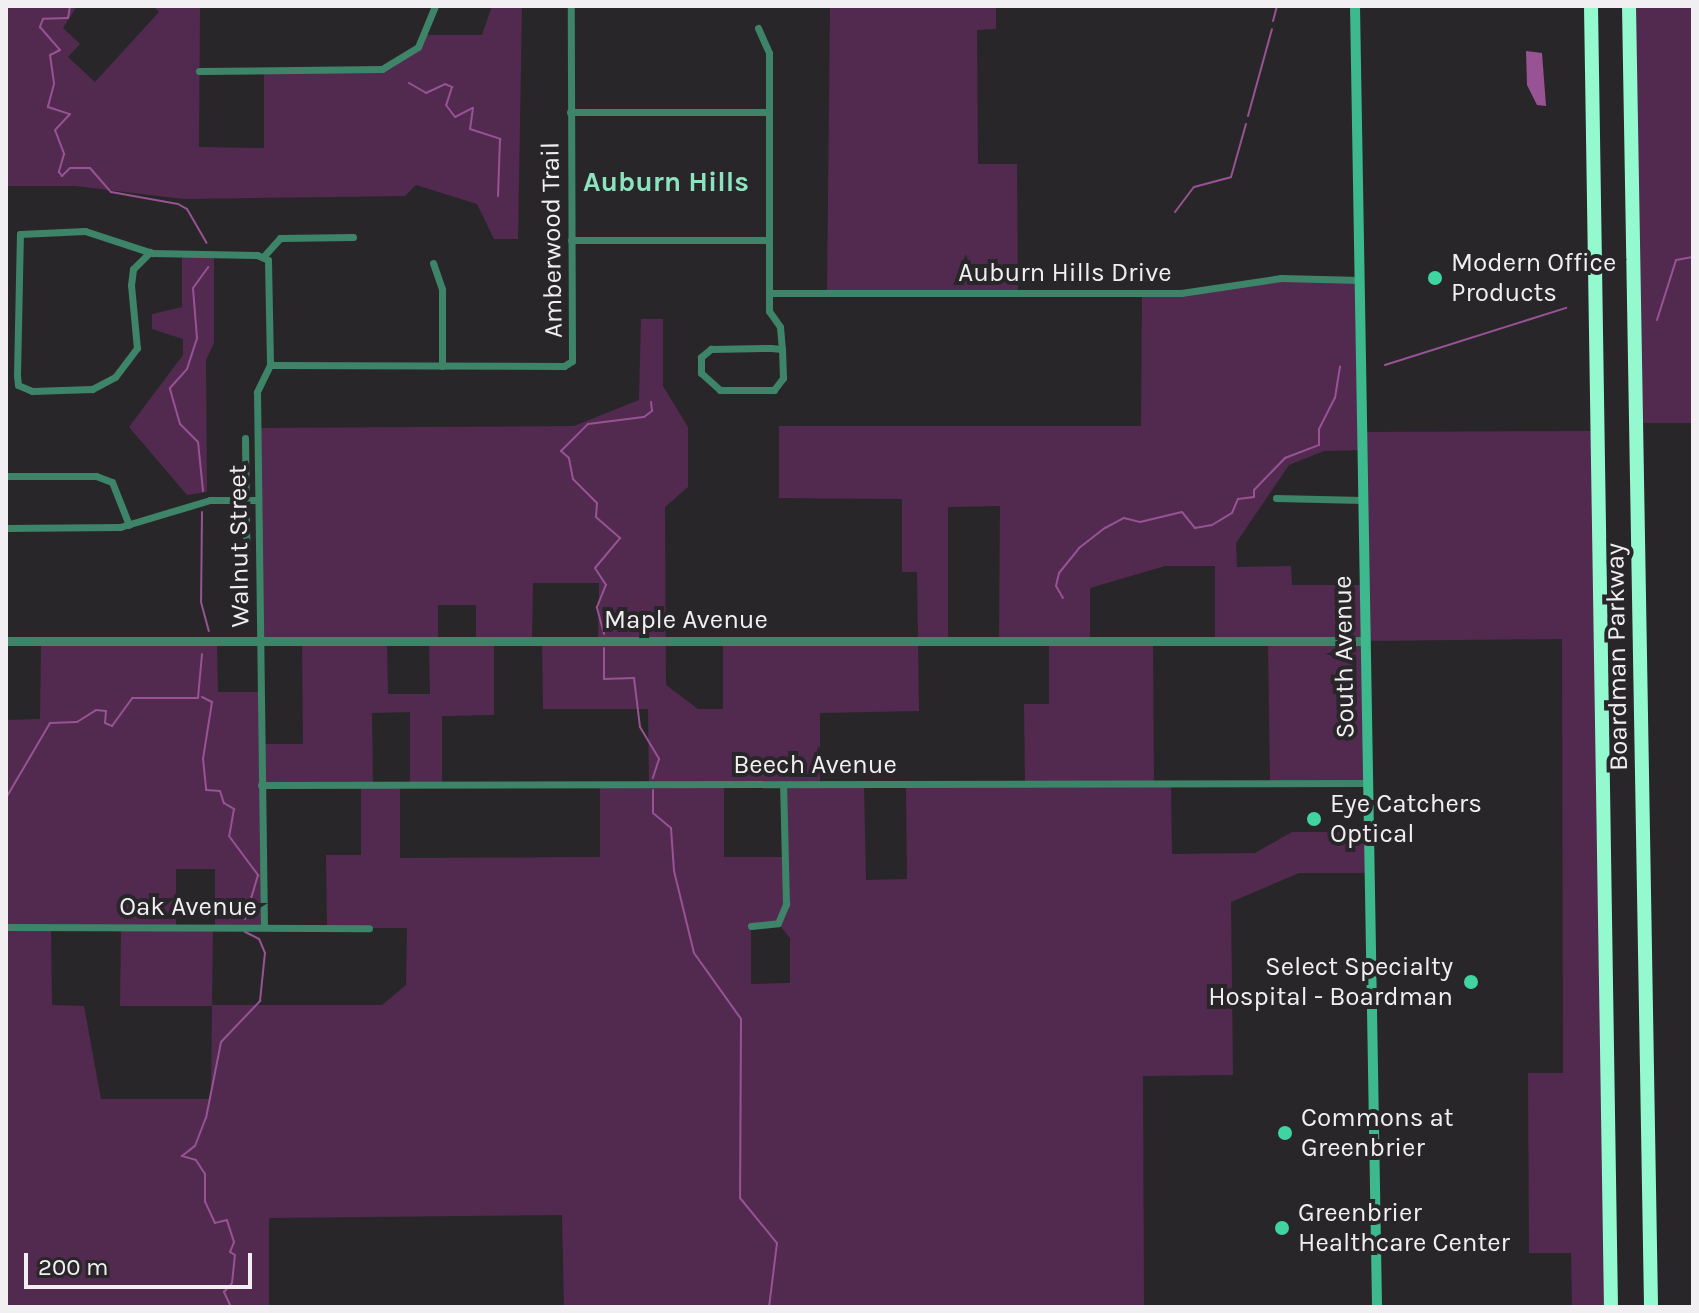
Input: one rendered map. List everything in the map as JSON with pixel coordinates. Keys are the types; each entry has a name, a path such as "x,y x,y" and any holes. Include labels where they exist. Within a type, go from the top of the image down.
{"highway":[{"name":"Boardman Parkway","path":"1591,6 1611,1307"},
{"name":"Boardman Parkway","path":"1629,6 1651,1307"}],"main road":[{"name":"South Avenue","path":"1355,6 1377,1307"}],"street":[{"path":"199,71 382,69 418,47 435,6"},
{"name":"Amberwood Trail","path":"270,365 569,364 574,357 571,6"},
{"path":"758,28 769,53 769,311 780,327 782,349 783,378 774,390 720,390 701,373 701,357 711,349 782,349"},
{"path":"570,112 769,112"},
{"path":"150,252 133,269 131,285 137,348 115,377 92,389 32,391 18,385 20,234 85,231 150,252 263,257 280,238 353,237"},
{"path":"571,240 769,240"},
{"name":"Walnut Street","path":"263,257 270,268 270,365 257,392 264,927"},
{"path":"433,263 442,289 442,366"},
{"name":"Auburn Hills Drive","path":"769,293 1181,293 1281,278 1360,280"},
{"path":"245,438 247,597"},
{"path":"6,476 96,476 112,482 129,525"},
{"path":"1276,498 1363,500"},
{"path":"6,528 129,525 210,500 258,500"},
{"name":"Maple Avenue","path":"6,641 1365,641"},
{"name":"Beech Avenue","path":"261,785 1368,783"},
{"path":"751,926 778,923 787,880 783,785"},
{"name":"Oak Avenue","path":"6,927 369,928"}],"shaded area":[{"path":"6,6 77,6 63,28 80,44 68,57 95,82 159,12 153,6 200,6 199,147 264,148 264,71 390,67 408,57 427,35 482,35 492,6 522,6 518,239 494,239 477,204 416,185 405,196 183,199 75,186 6,186"},
{"path":"830,6 996,6 996,29 977,30 978,164 1017,164 1018,293 827,294"},
{"path":"1629,6 1693,6 1693,423 1636,423"},
{"path":"1526,51 1542,53 1546,106 1537,105 1527,85"},
{"path":"182,254 214,255 214,343 206,360 207,492 187,495 129,427 183,355 183,339 152,329 152,314 182,307"},
{"path":"1281,278 1360,280 1362,432 1597,431 1611,1307 1572,1307 1571,1253 1529,1253 1528,1073 1563,1073 1562,639 1366,641 1368,783 1270,783 1268,642 1215,641 1215,566 1165,566 1090,588 1090,641 1153,641 1154,783 1171,784 1172,854 1255,853 1292,832 1368,832 1369,873 1299,873 1231,902 1233,1075 1143,1076 1144,1307 564,1307 562,1215 269,1218 269,1307 6,1307 6,720 40,719 41,642 217,642 218,692 261,692 261,744 303,744 302,643 260,642 257,428 574,426 639,400 641,319 663,319 663,386 688,427 688,487 665,507 666,685 698,709 723,709 723,642 918,641 917,572 902,572 902,499 779,498 779,426 1141,426 1142,293 1182,293","holes":["1362,450 1364,585 1292,585 1291,566 1237,567 1236,543 1289,465 1324,451","1000,506 999,642 1049,642 1049,704 1024,704 1025,784 906,785 907,879 866,880 864,785 820,784 820,713 919,711 918,642 948,642 948,507","533,583 599,583 598,642 542,642 543,709 648,709 649,785 600,785 600,857 400,858 400,786 373,785 372,713 410,712 410,786 442,786 442,716 494,715 494,643 532,642","438,605 476,605 476,642 438,642","387,642 429,642 430,694 388,694","262,785 361,786 361,855 326,855 327,928 407,928 406,985 382,1005 212,1005 213,927 176,927 176,869 215,869 215,927 264,927","724,785 783,785 786,857 724,857","778,923 790,938 790,983 751,984 751,926","51,927 121,927 120,1006 212,1006 211,1099 101,1099 84,1006 52,1005"]}],"waterway":[{"path":"70,6 68,18 43,19 40,27 60,50 50,55 54,84 48,107 70,114 55,130 64,154 59,172 62,176 70,168 90,168 111,192 178,204 187,209 207,243"},
{"path":"1273,21 1277,6"},
{"path":"1248,116 1272,29"},
{"path":"409,83 426,93 445,84 452,87 446,105 455,117 473,108 470,129 500,139 498,196"},
{"path":"1175,212 1194,187 1231,177 1246,124"},
{"path":"1657,320 1676,260 1693,257"},
{"path":"203,491 198,442 180,424 170,388 187,369 197,338 193,288 208,267"},
{"path":"1385,365 1566,308"},
{"path":"1063,598 1056,586 1059,573 1079,548 1105,528 1124,518 1140,522 1182,512 1195,528 1212,525 1232,513 1238,499 1254,497 1254,490 1285,458 1319,445 1319,429 1335,398 1340,366"},
{"path":"604,634 597,607 606,585 595,568 620,538 596,517 597,503 573,479 569,458 561,451 588,424 644,417 652,411 651,402"},
{"path":"202,512 201,602 209,631"},
{"path":"604,648 604,679 634,678 640,727 659,759 653,778"},
{"path":"6,798 50,723 77,722 96,710 106,711 105,723 112,726 132,698 198,698 202,654"},
{"path":"202,697 212,702 203,759 206,790 220,791 224,803 234,809 229,836 258,875 245,919"},
{"path":"653,790 653,813 671,828 674,871 694,953 741,1019 740,1198 777,1243 769,1307"},
{"path":"231,1307 224,1292 232,1283 235,1255 230,1252 234,1242 227,1220 215,1223 205,1202 205,1174 196,1160 182,1156 195,1146 206,1118 221,1042 260,1001 265,953 259,939 245,932"}],"place":[{"name":"Modern Office Products","path":"1435,278"},
{"name":"Eye Catchers Optical","path":"1314,819"},
{"name":"Select Specialty Hospital - Boardman","path":"1471,982"},
{"name":"Commons at Greenbrier","path":"1285,1133"},
{"name":"Greenbrier Healthcare Center","path":"1282,1228"}],"district":[{"name":"Auburn Hills","path":"666,182"}]}
